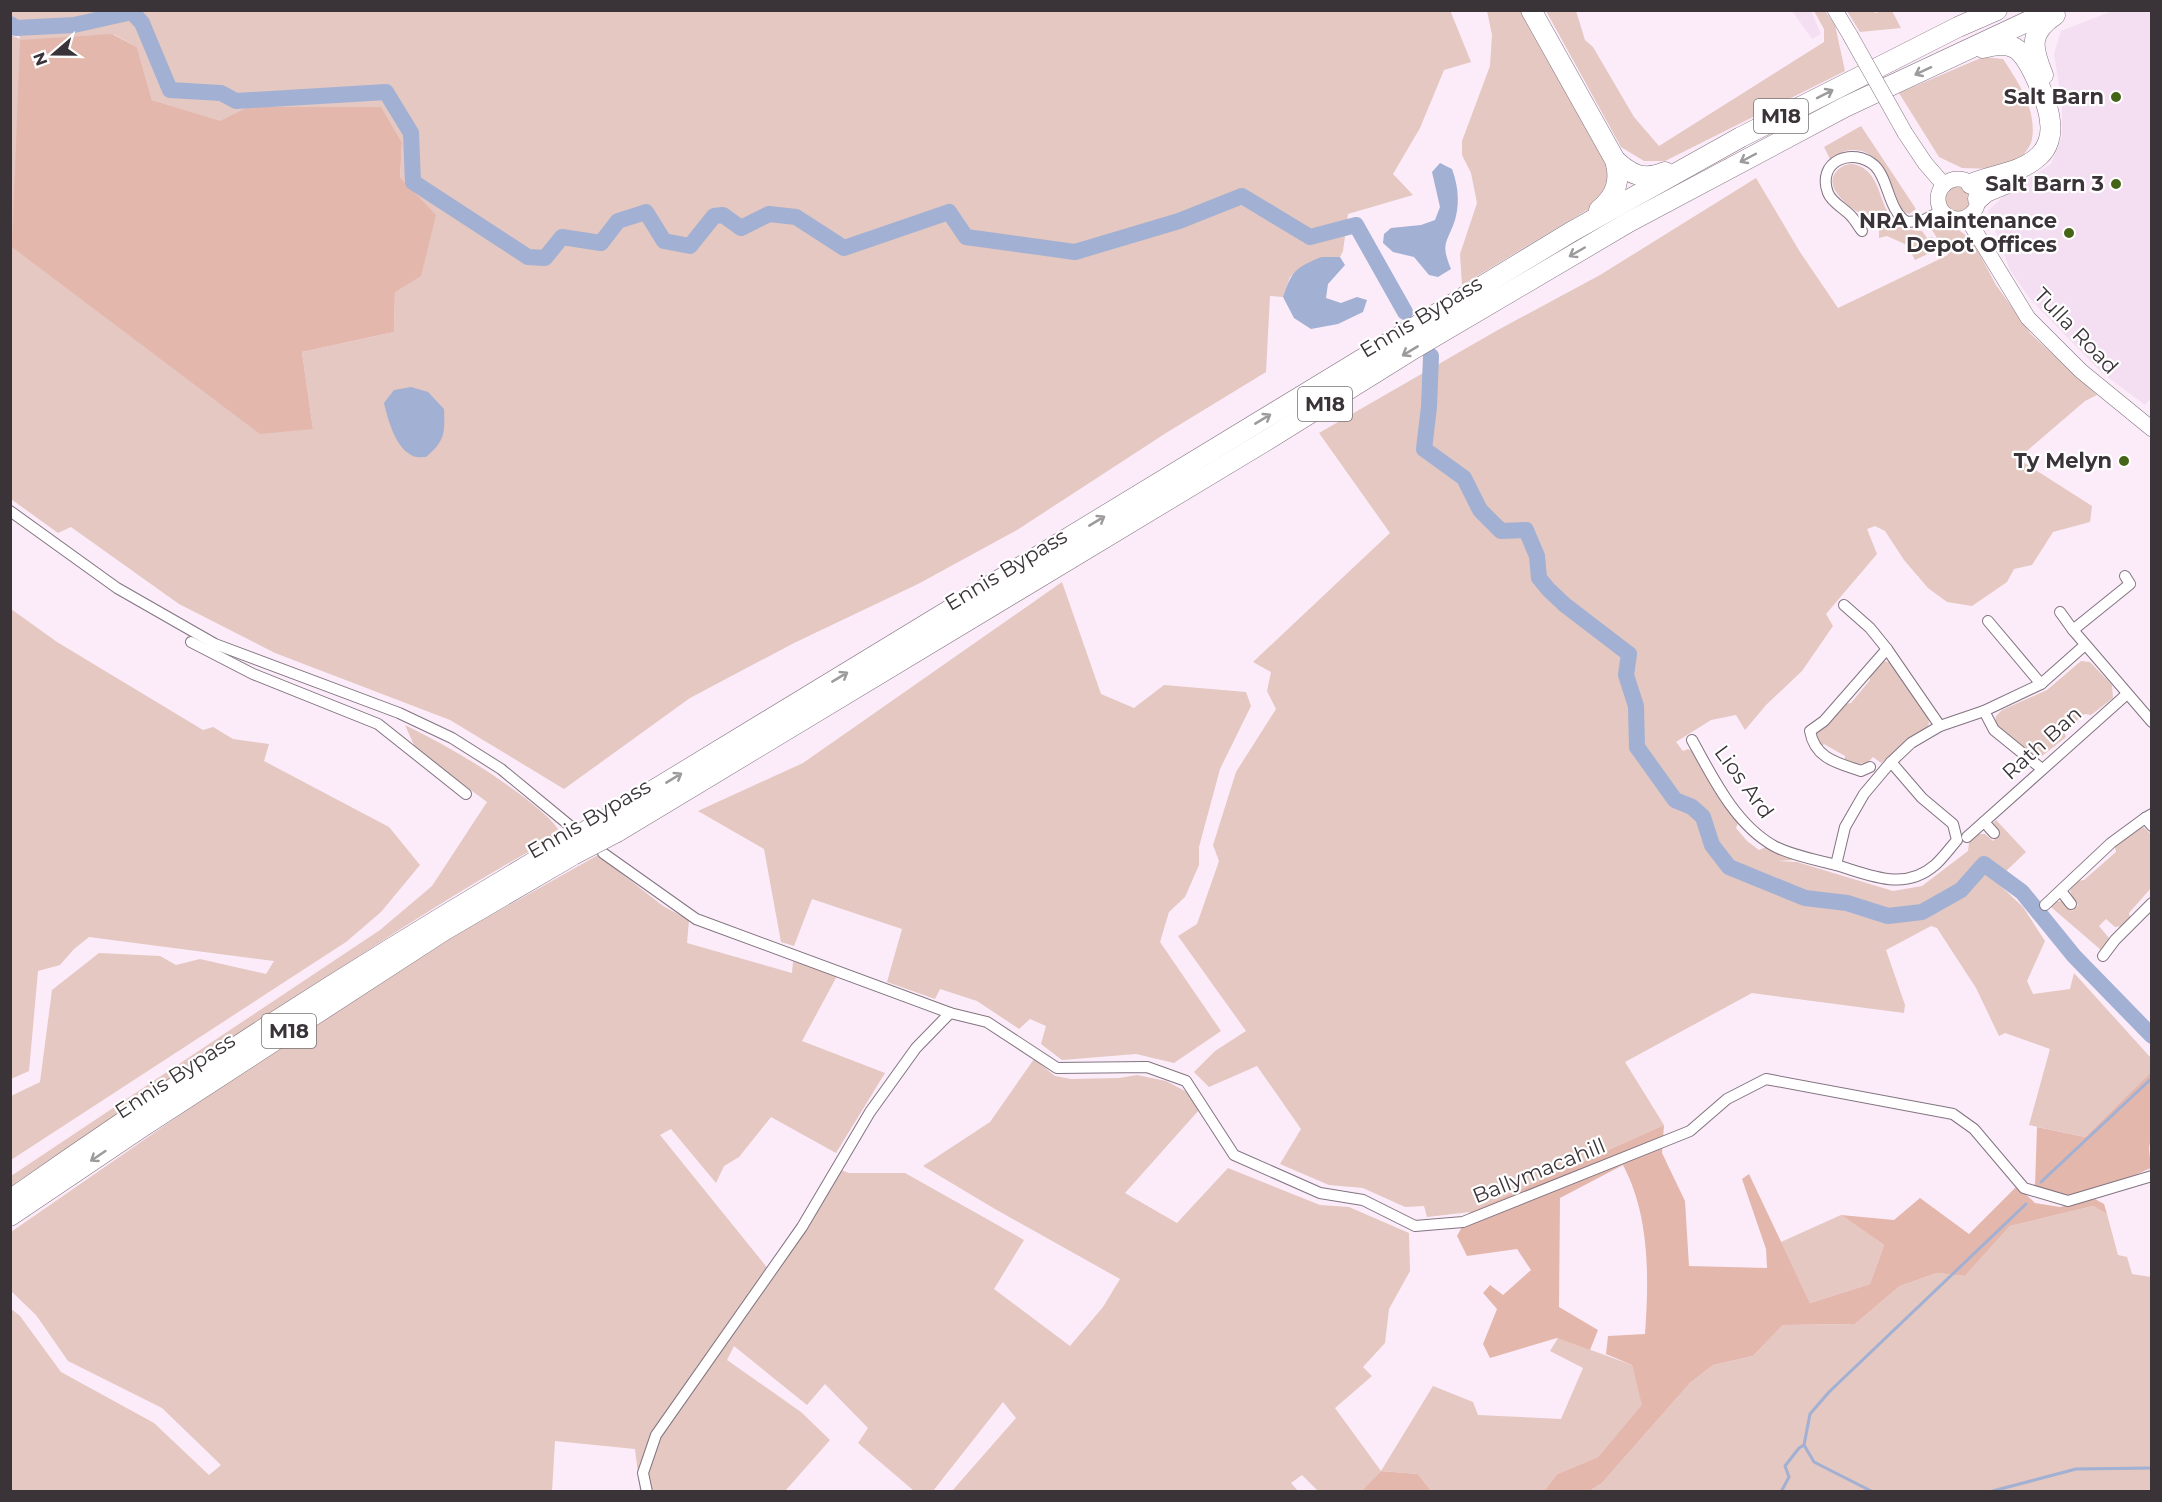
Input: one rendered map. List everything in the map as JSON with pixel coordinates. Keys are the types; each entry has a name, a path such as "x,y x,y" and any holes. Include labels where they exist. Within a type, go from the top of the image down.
{"highway":[{"path":"1531,10 1618,169 1617,187 1613,196 1571,232"},
{"name":"Ennis Bypass","path":"611,825 1571,232 1741,137 1958,27 1997,10"},
{"name":"Ennis Bypass","path":"10,1200 72,1156 430,923 611,825 1212,473 1420,345 1629,222 1836,111 2052,10"},
{"path":"1974,192 1986,192 2021,177 2038,167 2052,152 2058,125 2056,105 2036,58 2034,43 2036,33 2062,10"},
{"path":"1961,53 1993,45 2007,45 2017,49 2036,81 2048,108 2051,125 2048,144 2040,156 2021,169 1989,177 1974,192"},
{"path":"1615,160 1633,174 1654,177 1741,137"},
{"name":"Ennis Bypass","path":"10,1216 142,1127 567,850"}],"main road":[{"path":"1835,10 1905,133 1925,163 1944,184"},
{"path":"1959,179 1974,192 1974,212 1967,218 1958,220 1949,218 1941,211 1938,199 1944,184 1950,180 1959,179"},
{"name":"Tulla Road","path":"1967,218 2028,318 2081,371 2151,429"}],"street":[{"path":"1862,231 1851,216 1828,195 1829,169 1834,162 1850,156 1864,158 1877,168 1897,212 1906,222 1922,221 1941,211"},
{"path":"10,511 117,588 215,644 399,713 452,738 501,769 569,825"},
{"path":"2073,630 2130,584 2126,576"},
{"path":"1844,605 1870,628 1887,649 1940,726"},
{"path":"2060,612 2151,722"},
{"path":"1988,621 2041,684"},
{"path":"191,642 253,674 378,724 466,794"},
{"path":"1836,865 1845,827 1864,794 1891,762 1911,743 1940,726 1984,711 2041,684 2085,645"},
{"path":"1870,767 1862,771 1824,756 1812,745 1810,731 1824,721 1887,649"},
{"path":"253,674 258,660"},
{"name":"Rath Ban","path":"1967,837 2127,694"},
{"path":"1984,711 1994,730 2042,769"},
{"path":"389,733 399,713"},
{"name":"Lios Ard","path":"1692,741 1718,786 1755,833 1776,847 1890,881 1916,877 1935,865 1957,840 1953,824 1922,798 1891,762"},
{"path":"2045,905 2111,843 2149,820"},
{"path":"1984,822 1994,833"},
{"name":"Ballymacahill","path":"603,853 696,919 950,1013 987,1022 1057,1068 1147,1067 1186,1081 1234,1155 1320,1193 1363,1200 1415,1226 1463,1222 1690,1131 1727,1099 1766,1078 1953,1114 1974,1129 2024,1188 2068,1201 2151,1176"},
{"path":"2061,891 2071,904"},
{"path":"2103,956 2112,936 2151,903"},
{"path":"647,1491 643,1473 656,1435 802,1227 870,1112 916,1048 950,1013"}],"shaded area":[{"path":"11,10 1450,10 1471,62 1444,70 1420,128 1393,174 1413,195 1348,214 1343,251 1340,257 1321,257 1290,277 1283,297 1270,296 1266,372 1166,433 1017,530 918,584 794,643 690,698 564,789 450,720 275,653 179,604 71,527 58,533 11,499 11,35 20,39 17,26 11,21","holes":["113,34 137,47 152,100 221,122 248,107 402,143 400,177 435,215 395,292 394,332 302,352 313,429"]},
{"path":"1487,11 1524,11 1610,163 1610,184 1602,201 1462,285 1460,254 1477,203 1471,173 1462,155 1462,141 1490,66 1492,35"},
{"path":"1546,11 1576,11 1585,40 1593,47 1634,117 1659,146 1824,42 1824,29 1814,11 1825,11 1835,25 1845,71 1665,161 1644,161 1621,147"},
{"path":"1792,11 1811,11 1821,34 1812,39"},
{"path":"1847,11 1876,13 1892,11 1901,28 1860,32"},
{"path":"2112,11 2151,11 2152,397 2145,405 2101,372 2030,299 2010,270 1988,211 2009,191 2051,164 2062,136 2062,103 2054,54 2061,31"},
{"path":"112,34 137,47 152,100 220,121 248,107 381,107 402,143 400,177 436,215 421,276 395,292 394,332 302,352 313,429 260,434 12,247 20,40"},
{"path":"1983,57 2003,59 2015,77 2032,117 2032,139 2017,163 1993,169 1962,168 1939,157 1899,93"},
{"path":"1861,126 1916,209 1909,214 1902,211 1885,172 1871,156 1863,151 1849,150 1830,159 1824,147"},
{"path":"1848,164 1853,164 1870,174 1887,211 1899,226 1904,229 1922,231 1927,238 1932,237 1940,248 1915,260 1907,245 1887,236 1879,238 1879,229 1874,219 1851,208 1834,188 1833,177 1836,172"},
{"path":"1756,178 1800,252 1838,308 1948,255 1930,227 1939,225 1956,228 1972,240 1996,285 2031,334 2097,395 2085,401 2021,456 2020,460 2092,506 2090,522 2053,532 2032,565 2014,569 2007,582 1972,606 1947,602 1928,588 1904,560 1885,531 1875,526 1867,529 1877,554 1826,614 1833,626 1802,671 1766,705 1745,730 1736,715 1711,720 1676,742 1683,751 1688,749 1694,752 1739,821 1736,828 1759,850 1766,847 1793,860 1777,861 1797,862 1893,891 1922,886 1968,851 1969,843 1975,834 1985,834 1993,841 2000,833 1993,823 1996,820 2026,852 2005,872 1996,864 1988,874 2023,907 2045,941 2027,981 2033,994 2070,989 2074,973 2151,1058 2151,1072 2085,1137 2029,1125 2050,1049 2005,1033 1999,1036 1976,988 1937,928 1931,926 1886,950 1905,1005 1904,1013 1752,993 1625,1062 1664,1125 1470,1212 1427,1217 1424,1206 1405,1207 1363,1188 1329,1185 1280,1164 1301,1129 1257,1066 1209,1087 1194,1072 1215,1051 1246,1031 1178,936 1197,924 1219,861 1213,845 1236,772 1276,709 1267,691 1271,672 1253,662 1390,533 1319,433 1496,331 1600,275"},
{"path":"1957,187 1966,191 1970,200 1966,209 1957,213 1948,209 1944,200 1948,191"},
{"path":"1062,582 1101,694 1134,708 1164,685 1246,692 1251,706 1220,769 1199,847 1199,865 1185,897 1169,912 1160,942 1221,1031 1174,1063 1136,1054 1062,1060 1041,1044 1046,1026 1030,1019 1019,1029 977,1001 940,989 935,999 887,982 902,929 812,899 794,946 781,942 764,849 698,811 803,763"},
{"path":"11,609 57,642 203,730 213,727 233,739 269,744 264,761 389,827 420,865 381,912 346,942 11,1160 11,1096 40,1082 52,990 99,953 160,956 176,965 200,959 266,974 274,961 89,937 60,965 38,971 29,1071 11,1079"},
{"path":"1884,661 1892,663 1928,717 1929,724 1925,731 1910,739 1881,763 1873,757 1867,763 1859,764 1845,760 1845,756 1824,744 1821,747 1815,734 1844,704 1851,703 1870,680 1870,675 1878,664"},
{"path":"2081,661 2090,662 2112,685 2113,698 2091,715 2085,714 2064,731 2066,737 2042,756 2016,743 1995,722 1996,716 2002,710 2047,690"},
{"path":"405,725 496,777 544,814 561,834 492,873 390,936 149,1093 11,1188 11,1176 380,930 432,886 487,802 429,759 414,745"},
{"path":"2143,827 2151,834 2151,888 2129,913 2130,918 2123,926 2115,927 2106,919 2099,926 2109,938 2108,944 2101,950 2051,907 2054,902 2062,901 2072,911 2078,905 2070,890 2077,881 2084,880 2116,852 2115,847 2137,828"},
{"path":"598,855 663,906 689,920 687,943 792,973 793,961 837,976 802,1041 885,1073 836,1153 771,1117 739,1157 724,1166 716,1183 671,1129 660,1135 773,1275 841,1170 849,1173 905,1173 1024,1240 994,1289 1070,1346 1103,1307 1120,1279 923,1166 990,1122 1034,1059 1055,1076 1071,1079 1119,1078 1137,1075 1166,1081 1185,1091 1199,1110 1125,1193 1177,1223 1228,1168 1320,1205 1349,1207 1409,1233 1410,1271 1389,1309 1385,1343 1363,1367 1372,1376 1335,1408 1381,1471 1362,1492 1318,1491 1302,1475 1291,1483 1299,1492 952,1491 1016,1418 1003,1402 933,1491 914,1491 858,1443 868,1428 825,1384 807,1405 734,1346 727,1360 801,1412 830,1440 787,1491 640,1491 635,1449 555,1441 552,1491 11,1491 10,1308 20,1316 61,1372 154,1423 209,1475 221,1465 162,1408 68,1361 36,1315 11,1291 11,1232 213,1092 454,936"},
{"path":"2151,1072 2152,1131 2149,1148 2151,1168 2100,1188 2071,1195 2047,1193 2035,1186 2037,1127 2085,1137"},
{"path":"1664,1125 1662,1153 1685,1201 1689,1266 1767,1268 1766,1249 1742,1179 1749,1174 1810,1303 1870,1284 1884,1245 1841,1215 1894,1220 1920,1198 1969,1234 2017,1186 2035,1203 2060,1207 2095,1199 2104,1204 2107,1214 2093,1206 2010,1226 1965,1276 1937,1273 1900,1286 1855,1324 1783,1325 1753,1356 1713,1365 1690,1383 1602,1483 1588,1492 1544,1491 1557,1474 1598,1457 1642,1405 1632,1365 1606,1354 1608,1336 1645,1334 1646,1248 1643,1226 1632,1185 1623,1165 1560,1198 1559,1307 1598,1330 1590,1350 1557,1338 1490,1358 1483,1344 1497,1309 1483,1293 1490,1285 1503,1295 1531,1270 1517,1249 1467,1256 1457,1236 1470,1212"},
{"path":"2093,1206 2107,1214 2118,1255 2127,1257 2132,1274 2151,1277 2151,1491 1588,1492 1602,1483 1690,1383 1713,1365 1753,1356 1783,1325 1855,1324 1900,1286 1937,1273 1965,1276 2010,1226"},
{"path":"1841,1215 1884,1245 1870,1284 1810,1303 1781,1242"},
{"path":"1558,1338 1632,1365 1643,1405 1598,1457 1557,1474 1544,1491 1431,1491 1418,1474 1381,1471 1433,1386 1473,1402 1478,1415 1561,1419 1583,1368 1550,1351"},
{"path":"1381,1471 1418,1474 1431,1491 1362,1491"}],"water":[{"path":"1440,163 1452,169 1458,200 1457,213 1445,248 1451,269 1438,277 1429,275 1414,257 1393,252 1383,243 1384,234 1391,228 1421,225 1435,220 1440,207 1432,172"},
{"path":"1321,257 1340,257 1345,265 1328,284 1326,298 1341,303 1357,297 1367,300 1363,312 1338,324 1311,329 1294,318 1283,297 1292,275 1306,264"},
{"path":"411,387 428,392 444,409 442,436 437,446 426,457 413,456 405,451 396,439 384,403 394,390"}],"waterway":[{"path":"10,24 16,28 74,25 132,12 142,23 170,90 221,93 236,101 386,92 411,133 413,182 528,257 545,258 562,237 601,243 618,221 646,212 664,241 690,246 714,216 723,215 741,228 769,214 796,217 844,248 949,212 966,237 1075,252 1179,221 1242,196 1310,237 1356,225 1405,312"},
{"path":"1431,356 1429,407 1424,449 1464,478 1480,510 1501,531 1526,530 1537,556 1539,578 1565,605 1629,654 1626,675 1636,706 1637,747 1675,800 1692,807 1703,817 1712,845 1729,867 1805,898 1847,903 1888,916 1922,912 1961,890 1984,864 2022,892 2074,956 2152,1036"},
{"path":"2041,1182 2152,1078"},
{"path":"1781,1492 1789,1477 1785,1466 1804,1445 1810,1414 1829,1392 2026,1204"},
{"path":"1804,1445 1814,1462 1873,1492"},
{"path":"1989,1492 2076,1469 2152,1468"}],"place":[{"name":"Salt Barn","path":"2116,97"},
{"name":"Salt Barn 3","path":"2116,184"},
{"name":"NRA Maintenance Depot Offices","path":"2069,233"},
{"name":"Ty Melyn","path":"2124,461"}]}
